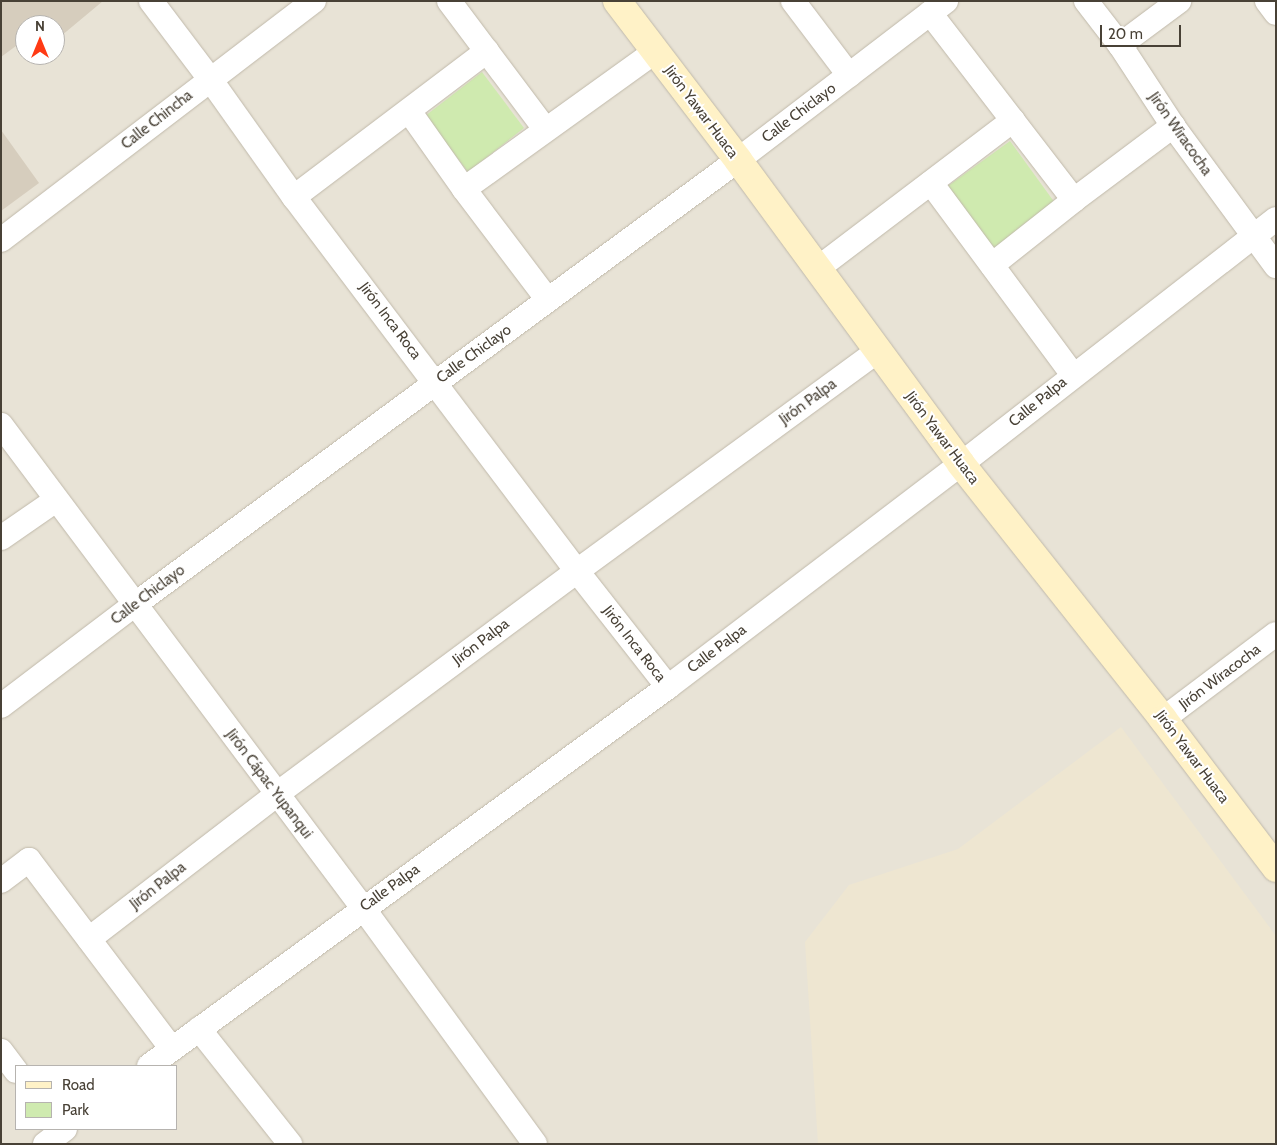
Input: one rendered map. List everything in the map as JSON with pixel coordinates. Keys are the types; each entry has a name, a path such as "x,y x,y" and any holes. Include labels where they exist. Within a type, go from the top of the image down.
{"street":[{"name":"Jirón Inca Roca","path":"152,1 294,196 577,571 668,686"},
{"name":"Calle Chincha","path":"1,240 314,1"},
{"path":"450,1 546,130"},
{"name":"Jirón Yawar Huaca","path":"617,1 738,160 961,464 1164,719 1276,868"},
{"path":"793,1 849,75"},
{"name":"Jirón Wiracocha","path":"1086,1 1120,45 1173,126 1276,266"},
{"path":"1120,45 1179,1"},
{"path":"1267,1 1276,13"},
{"path":"938,7 1013,120 1074,200"},
{"name":"Calle Chiclayo","path":"1,706 134,605 738,160 938,7"},
{"path":"294,196 409,112 487,51"},
{"path":"464,189 655,52"},
{"path":"409,112 464,189 548,300"},
{"path":"817,268 1013,120"},
{"path":"992,265 1074,200 1173,126"},
{"path":"931,183 1073,375"},
{"name":"Calle Palpa","path":"150,1065 668,686 961,464 1252,235 1276,219"},
{"name":"Jirón Palpa","path":"89,939 277,794 577,571 878,351"},
{"name":"Jirón Cápac Yupanqui","path":"1,425 134,605 363,908 535,1144"},
{"path":"1,538 56,500"},
{"name":"Jirón Wiracocha","path":"1164,719 1276,634"},
{"path":"1,881 29,860 172,1049"},
{"path":"199,1029 290,1144"},
{"path":"1,1051 15,1070"}],"shaded area":[{"path":"1,1 1276,1 1276,1144 1,1144"},
{"path":"1121,727 1276,936 1276,1144 818,1144 805,942 849,885 958,849"}],"green space":[{"path":"482,72 524,128 468,172 425,116"},
{"path":"1010,141 1055,203 992,250 945,188"}],"building":[{"path":"1,1 103,1 65,33 65,15 15,15 15,47 1,57"},
{"path":"1,130 39,183 1,211"}]}
